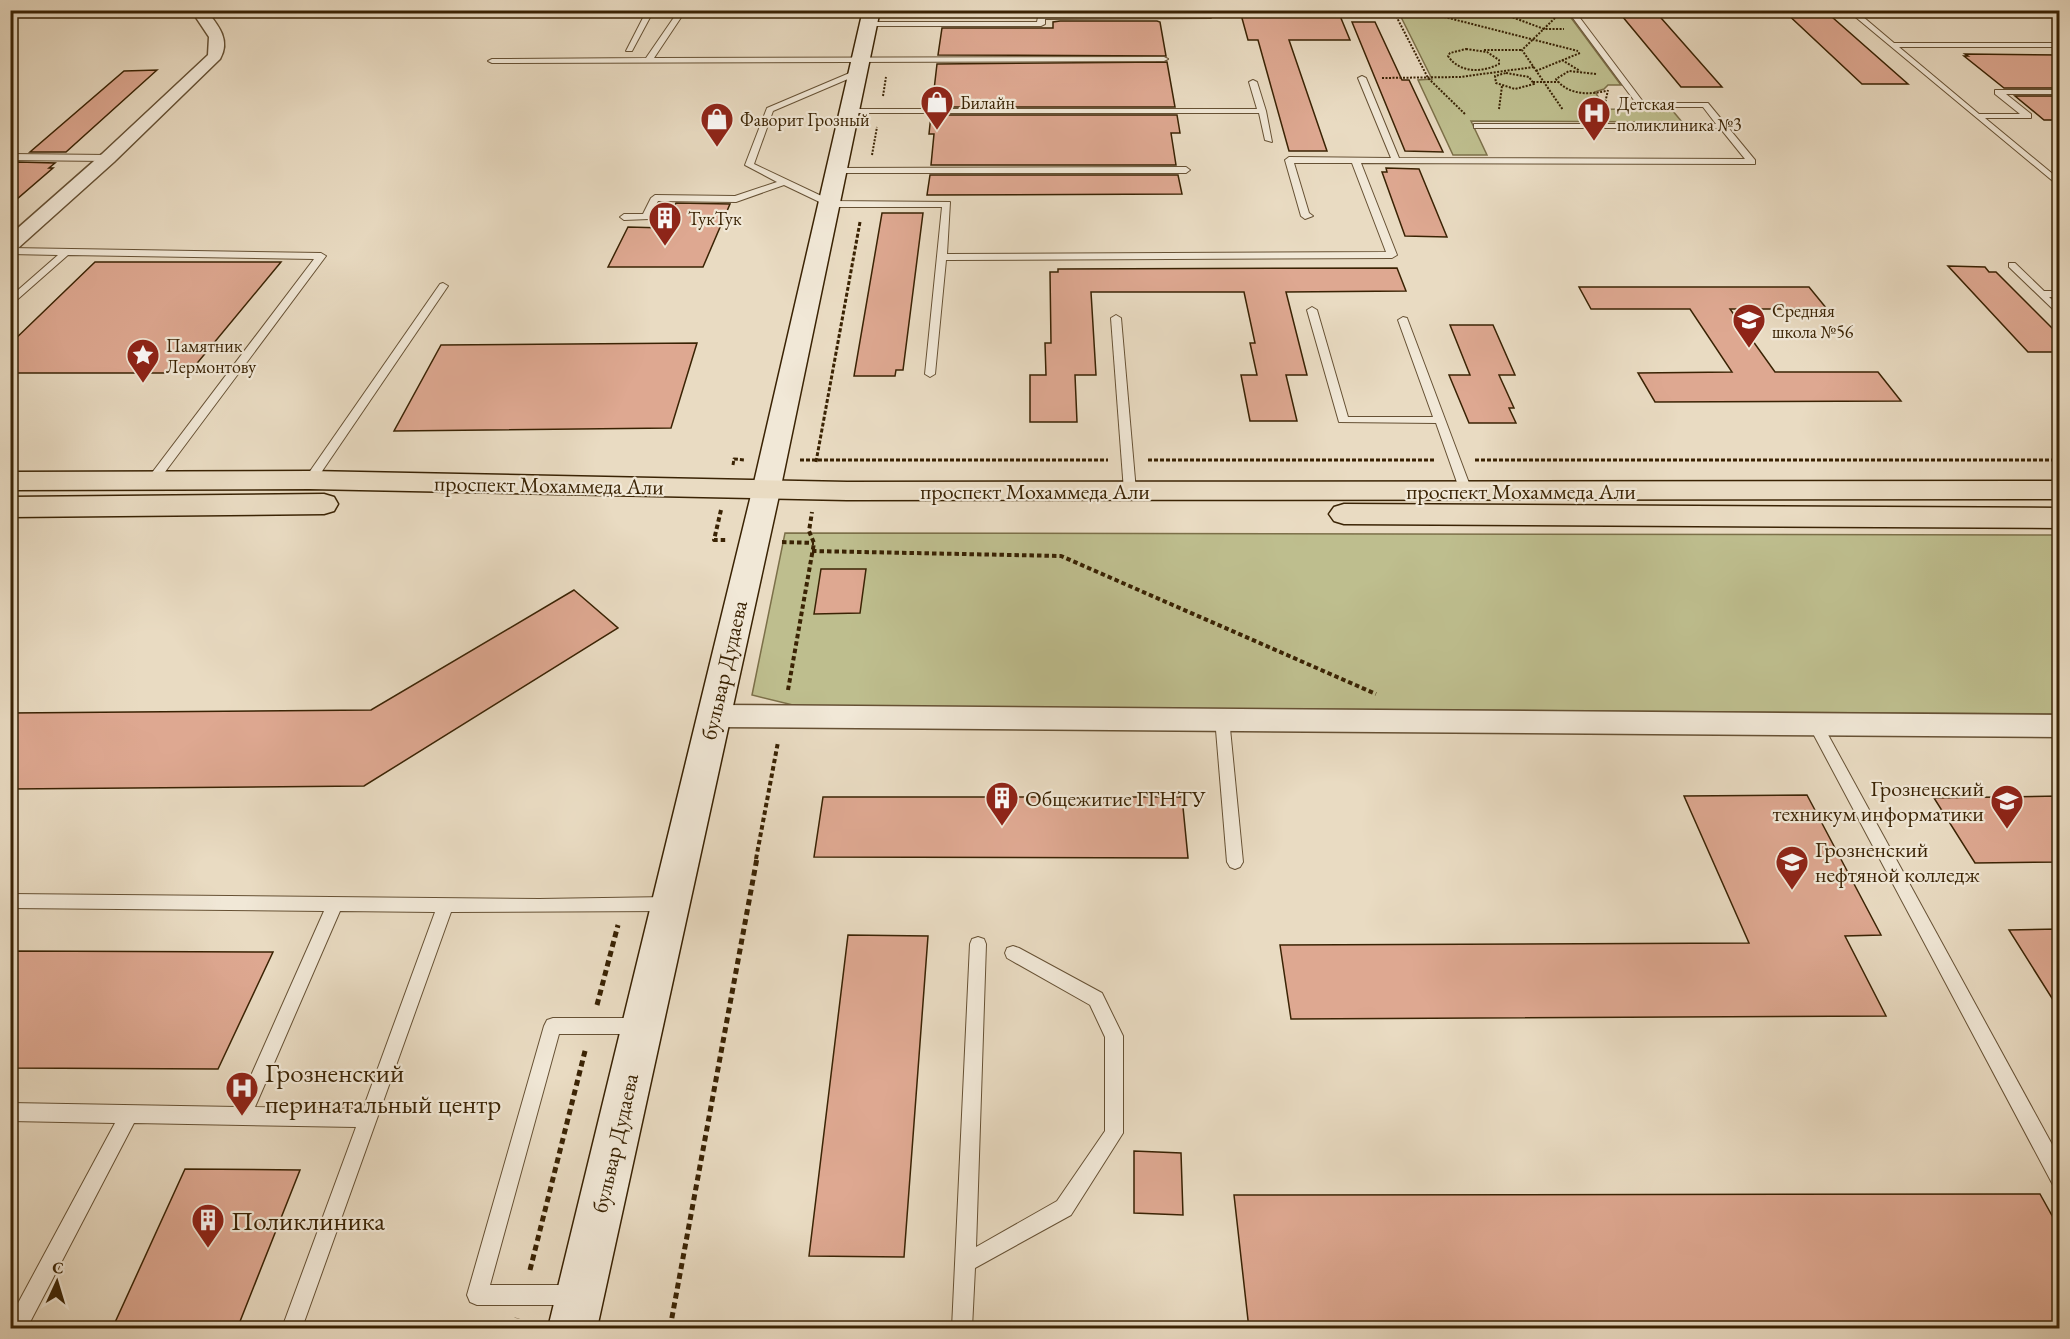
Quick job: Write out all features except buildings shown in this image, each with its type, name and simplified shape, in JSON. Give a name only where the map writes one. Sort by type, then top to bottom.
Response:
[{"type":"main road","name":"бульвар Дудаева","points":[[576,1312],[767,487],[871,17]]},
{"type":"main road","name":"проспект Мохаммеда Али","points":[[10,481],[310,480],[767,487],[814,501],[2060,518]]},
{"type":"main road","name":"проспект Мохаммеда Али","points":[[10,507],[302,503],[767,487]]},
{"type":"main road","name":"проспект Мохаммеда Али","points":[[814,501],[1130,491],[2060,490]]},
{"type":"street","points":[[10,245],[108,158],[215,56],[218,45],[217,34],[198,10]]},
{"type":"street","points":[[714,716],[2060,726]]},
{"type":"lane","points":[[629,49],[651,10]]},
{"type":"lane","points":[[648,60],[683,10]]},
{"type":"lane","points":[[871,17],[1041,24],[1041,17],[1149,14],[1209,17],[1208,10]]},
{"type":"lane","points":[[1309,216],[1305,216],[1289,160],[1752,162],[1705,105],[1642,105],[1570,10]]},
{"type":"lane","points":[[1850,10],[2060,185]]},
{"type":"lane","points":[[1891,45],[2060,45]]},
{"type":"lane","points":[[492,61],[648,60],[860,65],[890,59],[1164,59]]},
{"type":"lane","points":[[860,65],[770,110],[749,165],[830,204],[947,204],[930,374]]},
{"type":"lane","points":[[1362,78],[1396,160]]},
{"type":"lane","points":[[1253,82],[1269,140]]},
{"type":"lane","points":[[1977,116],[2028,116],[1998,92],[2060,92]]},
{"type":"lane","points":[[850,111],[1262,111]]},
{"type":"lane","points":[[1477,126],[1723,126]]},
{"type":"lane","points":[[10,157],[108,158]]},
{"type":"lane","points":[[941,256],[1392,255],[1356,160]]},
{"type":"lane","points":[[837,171],[1186,170]]},
{"type":"lane","points":[[624,217],[646,217],[656,198],[736,199],[784,182]]},
{"type":"lane","points":[[10,251],[321,256],[152,481]]},
{"type":"lane","points":[[10,303],[66,252]]},
{"type":"lane","points":[[2012,265],[2060,313]]},
{"type":"lane","points":[[310,480],[443,286]]},
{"type":"lane","points":[[2041,294],[2060,294]]},
{"type":"lane","points":[[1312,309],[1342,420],[1440,420]]},
{"type":"lane","points":[[1116,318],[1130,491]]},
{"type":"lane","points":[[1403,320],[1466,491]]},
{"type":"lane","points":[[1222,718],[1235,862]]},
{"type":"lane","points":[[1815,724],[2060,1178]]},
{"type":"lane","points":[[10,901],[446,905],[670,904]]},
{"type":"lane","points":[[242,1116],[335,904]]},
{"type":"lane","points":[[292,1329],[446,905]]},
{"type":"lane","points":[[962,1329],[978,944]]},
{"type":"lane","points":[[966,1263],[1064,1208],[1114,1133],[1114,1036],[1096,999],[1013,953]]},
{"type":"lane","points":[[576,1312],[523,1295],[477,1295],[553,1026],[642,1026]]},
{"type":"lane","points":[[10,1112],[368,1118]]},
{"type":"lane","points":[[16,1329],[129,1114]]},
{"type":"path","points":[[1393,10],[1428,78],[1477,126]]},
{"type":"path","points":[[1417,10],[1583,52],[1536,71]]},
{"type":"path","points":[[1493,10],[1544,29],[1583,29]]},
{"type":"path","points":[[1557,17],[1522,50],[1457,50],[1448,56],[1455,65],[1464,68],[1522,74],[1533,82],[1558,82],[1565,88],[1587,93],[1598,93],[1611,87]]},
{"type":"path","points":[[1477,50],[1495,56],[1499,60],[1499,64],[1490,69]]},
{"type":"path","points":[[1522,50],[1573,126]]},
{"type":"path","points":[[869,171],[890,59]]},
{"type":"path","points":[[1562,60],[1580,72]]},
{"type":"path","points":[[1362,78],[1428,78],[1498,73],[1534,67]]},
{"type":"path","points":[[1558,82],[1558,75],[1580,72],[1596,75]]},
{"type":"path","points":[[1498,73],[1494,79],[1502,86],[1526,88],[1533,82]]},
{"type":"path","points":[[1497,126],[1502,86]]},
{"type":"path","points":[[670,1329],[814,543],[809,531],[821,472],[816,460],[863,204]]},
{"type":"path","points":[[734,459],[767,487],[816,460],[2060,460]]},
{"type":"path","points":[[812,552],[1061,556],[1378,696]]},
{"type":"path","points":[[514,1329],[623,904]]},
{"type":"green space","points":[[1398,11],[1566,11],[1621,85],[1608,85],[1595,92],[1606,109],[1672,110],[1682,122],[1471,121],[1487,155],[1453,155],[1418,80],[1432,79]]},
{"type":"green space","points":[[785,533],[2059,535],[2059,714],[797,706],[752,695]]},
{"type":"place","name":"Билайн","points":[[937,131]]},
{"type":"place","name":"Детская поликлиника №3","points":[[1594,142]]},
{"type":"place","name":"Фаворит Грозный","points":[[717,148]]},
{"type":"place","name":"ТукТук","points":[[665,247]]},
{"type":"place","name":"Средняя школа №56","points":[[1749,349]]},
{"type":"place","name":"Памятник Лермонтову","points":[[143,384]]},
{"type":"place","name":"Общежитие ГГНТУ","points":[[1002,827]]},
{"type":"place","name":"Грозненский техникум информатики","points":[[2007,830]]},
{"type":"place","name":"Грозненский нефтяной колледж","points":[[1792,891]]},
{"type":"place","name":"Грозненский перинатальный центр","points":[[242,1117]]},
{"type":"place","name":"Поликлиника","points":[[208,1249]]}]
